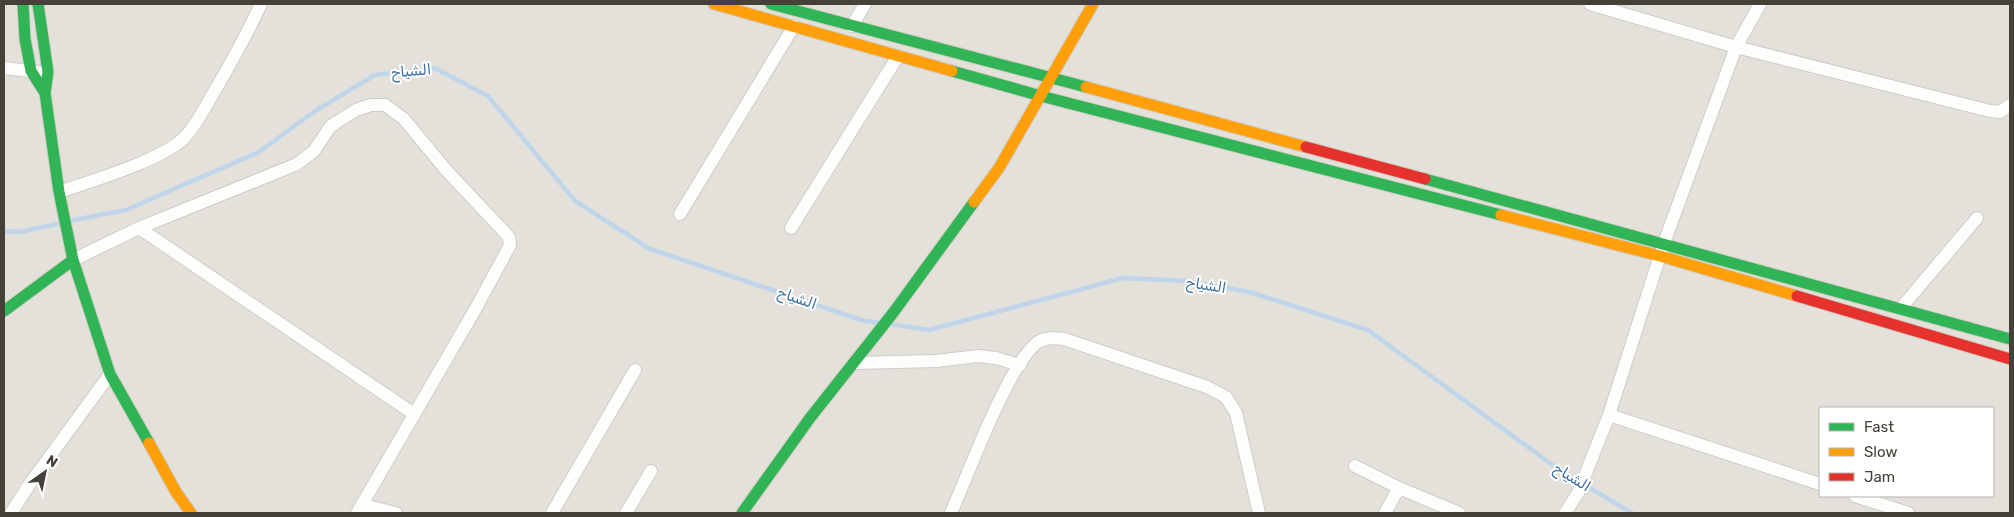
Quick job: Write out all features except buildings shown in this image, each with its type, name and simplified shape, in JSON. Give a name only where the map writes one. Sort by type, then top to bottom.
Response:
[{"type":"main road","points":[[23,4],[25,39],[30,72],[45,93]]},
{"type":"main road","points":[[38,4],[48,72],[45,93],[60,196],[73,260],[110,374],[176,492],[191,513]]},
{"type":"main road","points":[[714,4],[1041,96],[1660,256],[2010,359]]},
{"type":"main road","points":[[771,4],[1051,77],[2010,339]]},
{"type":"main road","points":[[742,513],[810,418],[855,363],[999,168],[1093,4]]},
{"type":"main road","points":[[4,311],[73,260]]},
{"type":"street","points":[[60,196],[168,150],[184,138],[198,120],[246,36],[261,4]]},
{"type":"street","points":[[852,26],[865,4]]},
{"type":"street","points":[[1590,4],[1736,47],[1990,111],[2000,112],[2010,105]]},
{"type":"street","points":[[1565,513],[1578,493],[1609,415],[1664,244],[1736,47],[1760,4]]},
{"type":"street","points":[[680,214],[794,26]]},
{"type":"street","points":[[791,228],[898,56]]},
{"type":"street","points":[[4,68],[30,72],[48,72]]},
{"type":"street","points":[[73,260],[139,228],[297,164],[314,151],[330,127],[356,110],[371,105],[385,105],[393,110],[404,119],[446,170],[509,237],[510,245],[476,308],[360,509],[396,513]]},
{"type":"street","points":[[1901,308],[1977,218]]},
{"type":"street","points":[[139,228],[414,414]]},
{"type":"street","points":[[952,513],[993,416],[1010,382],[1029,352],[1039,342],[1050,337],[1064,339],[1207,387],[1226,398],[1236,413],[1260,513]]},
{"type":"street","points":[[855,363],[936,361],[978,356],[996,358],[1020,365]]},
{"type":"street","points":[[552,513],[635,370]]},
{"type":"street","points":[[11,513],[28,485],[110,374]]},
{"type":"street","points":[[1609,415],[1819,484]]},
{"type":"street","points":[[1355,466],[1399,488],[1459,513]]},
{"type":"street","points":[[626,513],[651,471]]},
{"type":"street","points":[[1385,513],[1399,488]]},
{"type":"street","points":[[1858,497],[1908,513]]},
{"type":"shaded area","points":[[4,4],[2010,4],[2010,513],[4,513]]},
{"type":"waterway","name":"الشياح","points":[[69,221],[126,210],[259,152],[315,111],[375,75],[435,68],[488,96],[575,201],[650,249],[861,320],[880,323]]},
{"type":"waterway","name":"الشياح","points":[[4,231],[19,232],[62,223]]},
{"type":"waterway","name":"الشياح","points":[[890,324],[929,330],[1123,278],[1187,281],[1249,292],[1368,330],[1558,469],[1632,513]]},
{"type":"traffic: fast","points":[[23,4],[25,39],[31,71],[45,93]]},
{"type":"traffic: fast","points":[[38,4],[48,72],[45,93],[59,192],[73,260],[110,374],[149,443]]},
{"type":"traffic: fast","points":[[771,4],[1086,87]]},
{"type":"traffic: fast","points":[[952,71],[1041,96],[1501,215]]},
{"type":"traffic: fast","points":[[1425,179],[2010,339]]},
{"type":"traffic: fast","points":[[742,513],[810,418],[893,313],[974,202]]},
{"type":"traffic: fast","points":[[4,311],[73,260]]},
{"type":"traffic: slow","points":[[714,4],[952,71]]},
{"type":"traffic: slow","points":[[974,202],[999,168],[1093,4]]},
{"type":"traffic: slow","points":[[1086,87],[1306,147]]},
{"type":"traffic: slow","points":[[1501,215],[1660,256],[1797,296]]},
{"type":"traffic: slow","points":[[149,443],[176,492],[191,513]]},
{"type":"traffic: jam","points":[[1306,147],[1425,179]]},
{"type":"traffic: jam","points":[[1797,296],[2010,359]]}]
